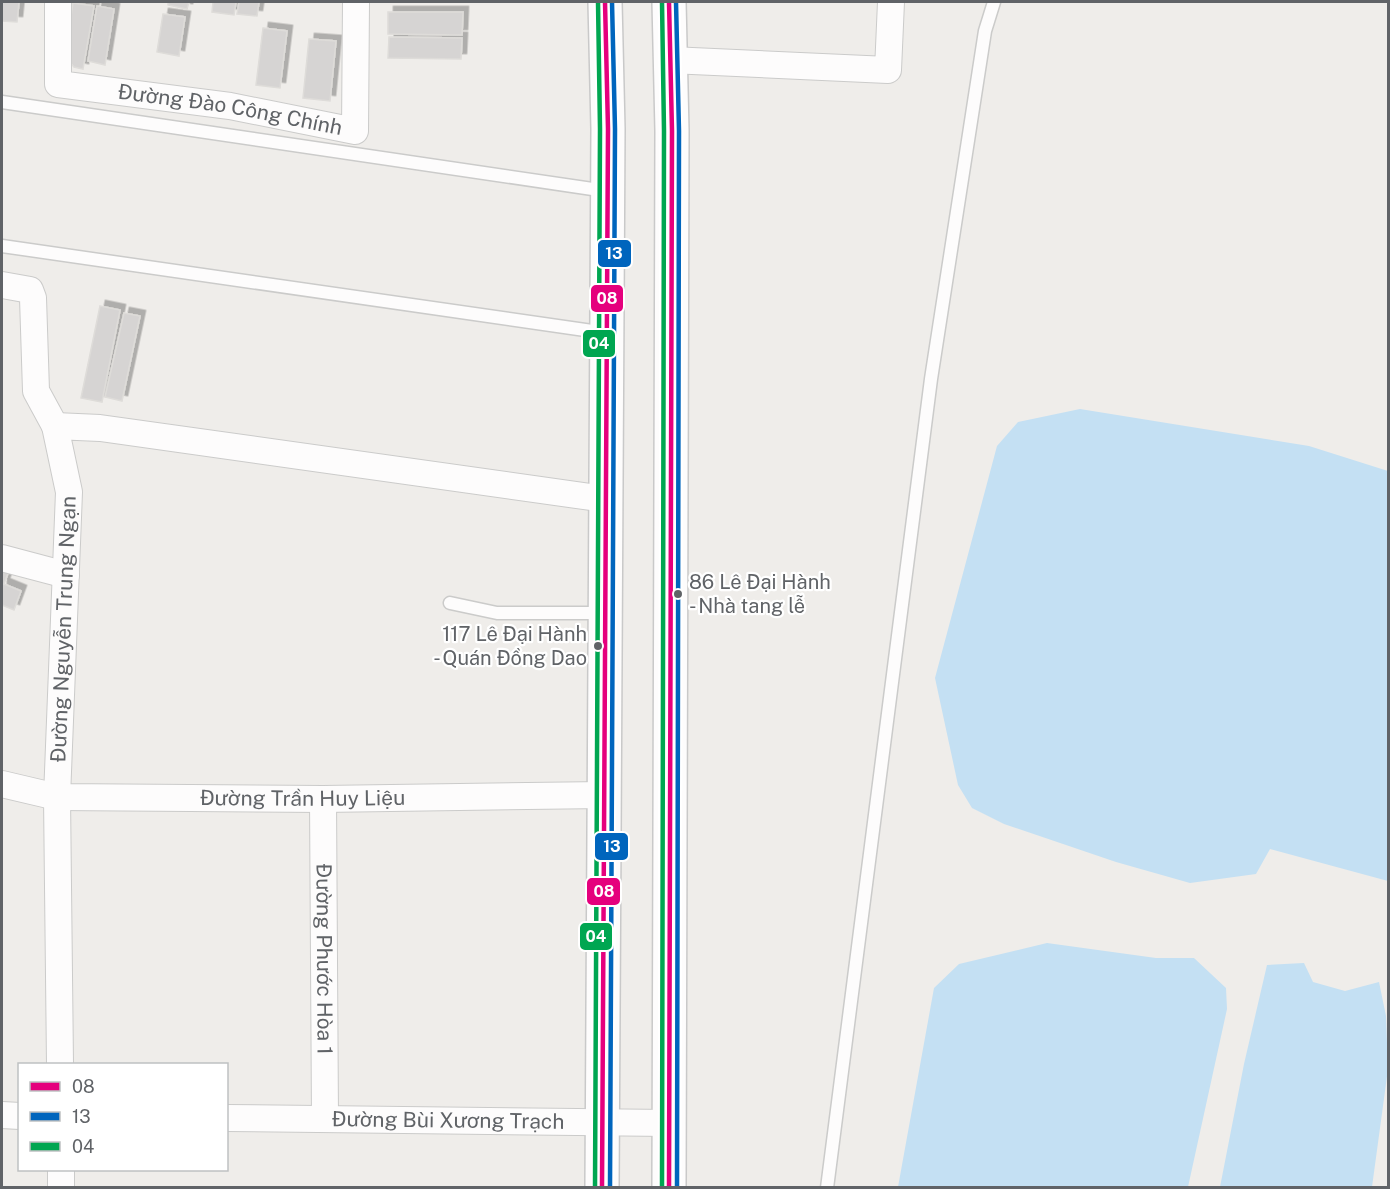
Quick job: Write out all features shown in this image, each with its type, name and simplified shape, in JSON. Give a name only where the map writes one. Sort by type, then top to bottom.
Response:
[{"type":"main road","points":[[602,1188],[607,191],[605,2]]},
{"type":"main road","points":[[669,2],[672,155],[669,1188]]},
{"type":"street","name":"Đường Đào Công Chính","points":[[58,2],[58,84],[230,106],[356,131],[356,2]]},
{"type":"street","points":[[670,60],[888,70],[891,2]]},
{"type":"street","name":"Đường Nguyễn Trung Ngạn","points":[[2,285],[30,290],[33,298],[36,391],[55,426],[69,492],[57,797],[60,1063]]},
{"type":"street","points":[[55,426],[100,428],[605,499]]},
{"type":"street","points":[[2,558],[66,575]]},
{"type":"street","name":"Đường Trần Huy Liệu","points":[[2,784],[57,797],[323,799],[604,795]]},
{"type":"street","name":"Đường Phước Hòa 1","points":[[323,799],[325,1119]]},
{"type":"street","points":[[2,1115],[18,1116]]},
{"type":"street","name":"Đường Bùi Xương Trạch","points":[[228,1118],[669,1123]]},
{"type":"street","points":[[61,1171],[61,1188]]},
{"type":"lane","points":[[827,1188],[931,379],[984,31],[994,2]]},
{"type":"lane","points":[[2,102],[607,191]]},
{"type":"lane","points":[[2,246],[606,333]]},
{"type":"lane","points":[[450,603],[497,613],[604,613]]},
{"type":"water","points":[[1080,409],[1309,446],[1388,471],[1388,881],[1270,849],[1256,874],[1190,883],[1116,862],[1004,824],[972,808],[958,785],[935,678],[997,446],[1018,422]]},
{"type":"water","points":[[1047,943],[1156,958],[1194,958],[1226,988],[1227,1009],[1188,1187],[898,1187],[934,988],[959,964]]},
{"type":"water","points":[[1304,963],[1313,982],[1345,991],[1379,982],[1386,1016],[1388,1069],[1372,1187],[1220,1187],[1244,1064],[1267,965]]},
{"type":"building","points":[[2,2],[19,2],[17,22],[2,21]]},
{"type":"building","points":[[168,2],[189,2],[187,9],[168,5]]},
{"type":"building","points":[[213,2],[236,2],[234,15],[212,12]]},
{"type":"building","points":[[239,2],[259,2],[257,16],[237,14]]},
{"type":"building","points":[[73,3],[94,6],[83,69],[74,67],[69,61],[66,50]]},
{"type":"building","points":[[97,6],[114,9],[105,65],[88,61]]},
{"type":"building","points":[[388,12],[463,12],[462,35],[388,34]]},
{"type":"building","points":[[163,14],[185,17],[179,56],[157,52]]},
{"type":"building","points":[[263,28],[287,31],[280,88],[256,85]]},
{"type":"building","points":[[389,37],[462,38],[461,59],[388,58]]},
{"type":"building","points":[[309,39],[336,41],[330,101],[303,98]]},
{"type":"building","points":[[100,306],[120,310],[102,402],[81,398]]},
{"type":"building","points":[[124,313],[140,316],[122,401],[105,397]]},
{"type":"building","points":[[2,565],[10,568],[4,584],[21,591],[14,610],[2,605]]},
{"type":"transit line","name":"04","points":[[595,1188],[600,129],[598,2]]},
{"type":"transit line","name":"08","points":[[602,1188],[608,129],[605,2]]},
{"type":"transit line","name":"13","points":[[610,1188],[615,129],[612,2]]},
{"type":"transit line","name":"04","points":[[662,2],[664,131],[662,1188]]},
{"type":"transit line","name":"08","points":[[669,2],[672,131],[669,1188]]},
{"type":"transit line","name":"13","points":[[676,2],[679,131],[677,1188]]},
{"type":"place","name":"86 Lê Đại Hành - Nhà tang lễ","points":[[678,594]]},
{"type":"place","name":"117 Lê Đại Hành - Quán Đồng Dao","points":[[598,646]]}]
